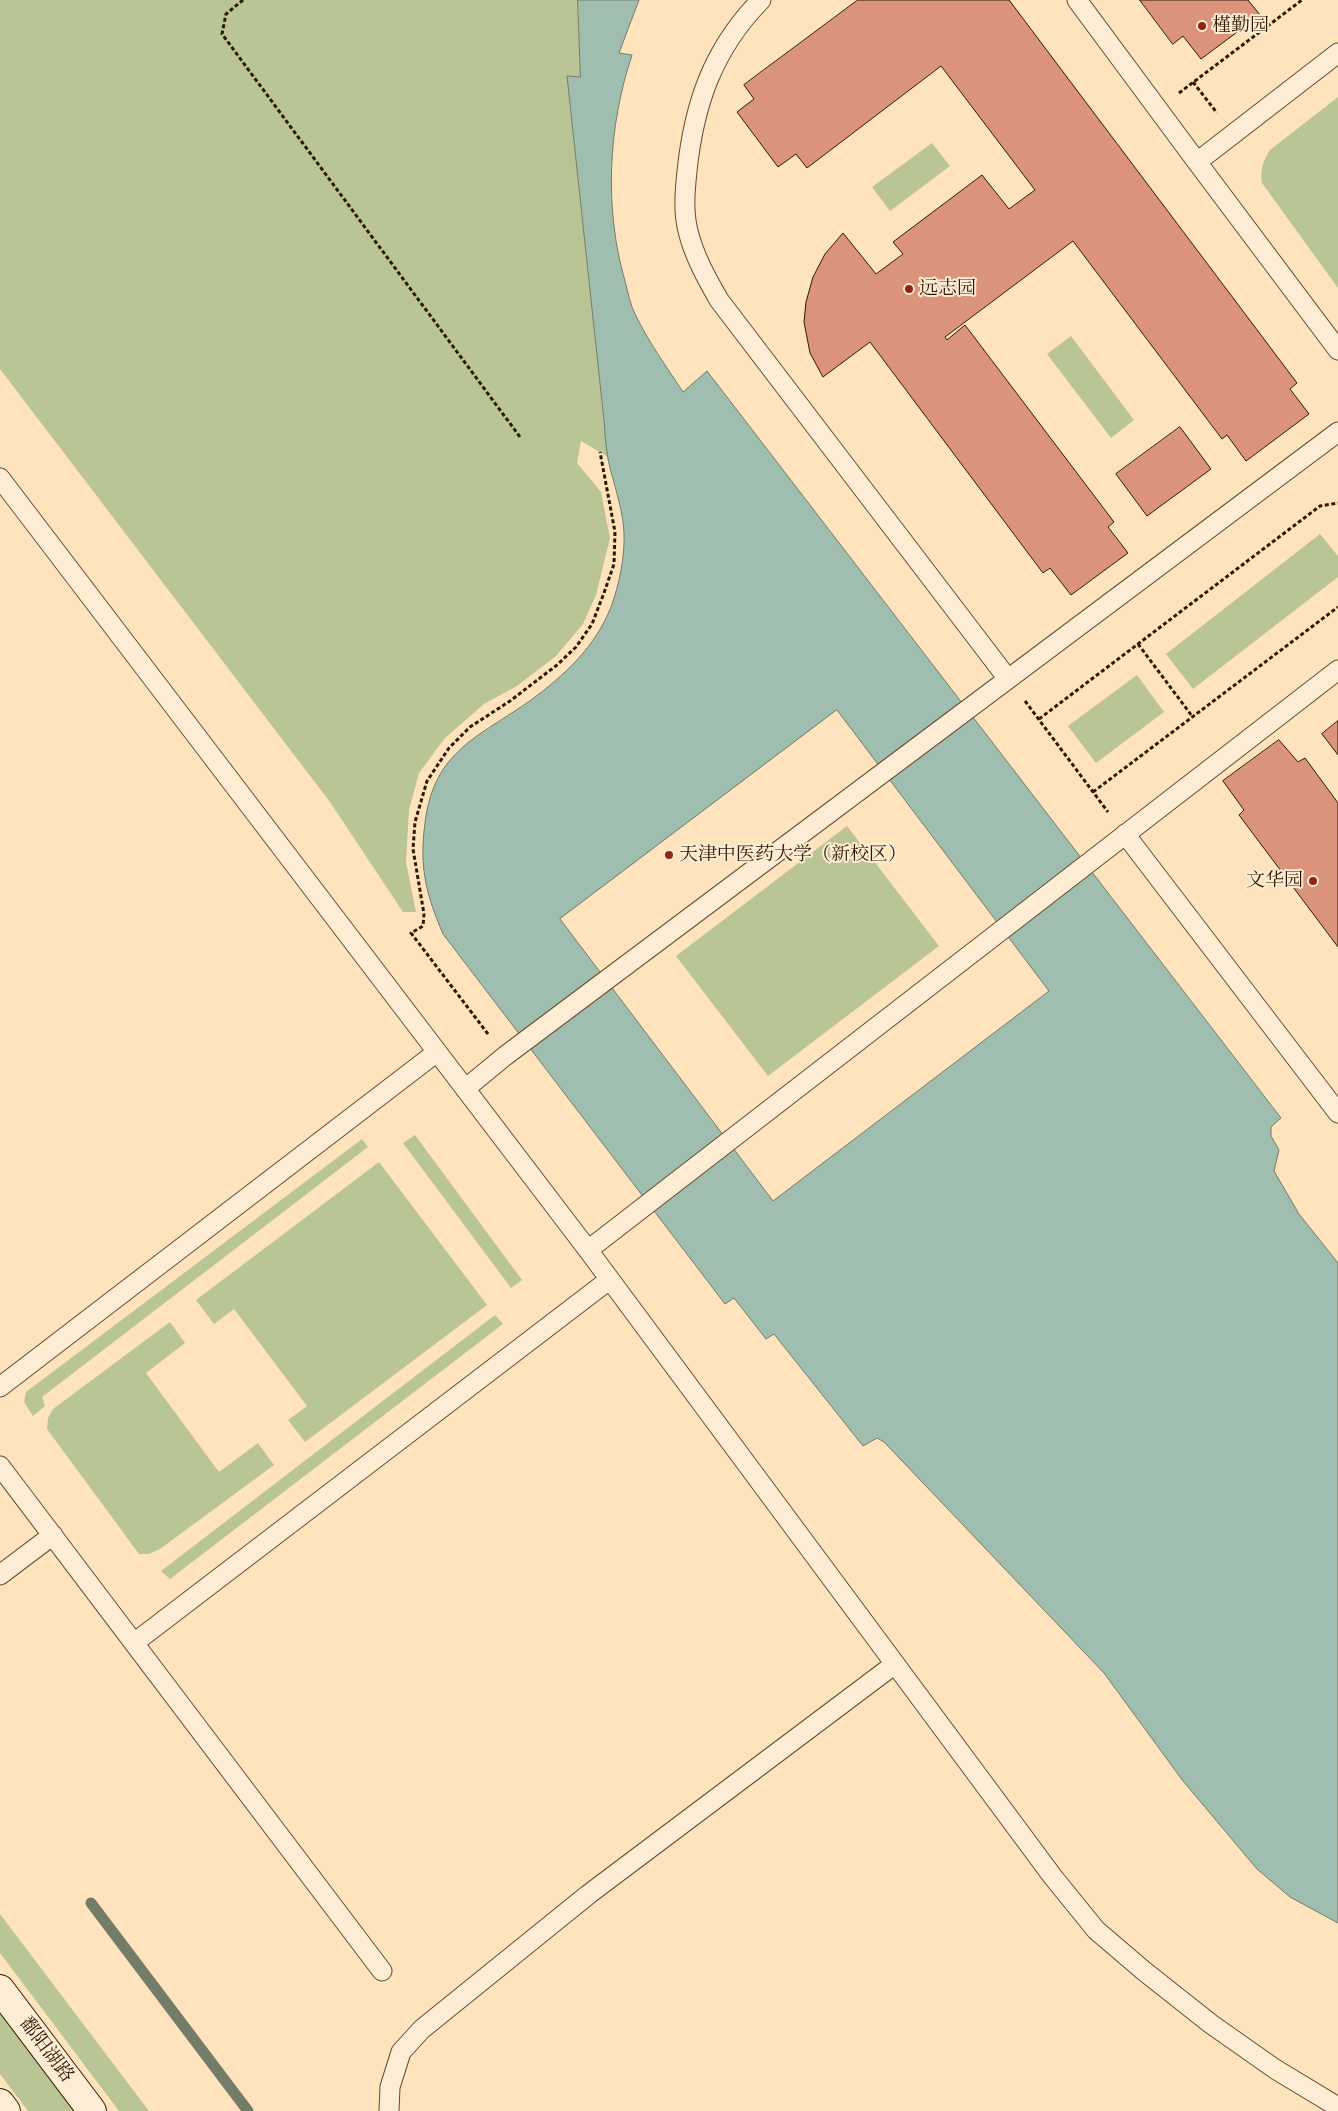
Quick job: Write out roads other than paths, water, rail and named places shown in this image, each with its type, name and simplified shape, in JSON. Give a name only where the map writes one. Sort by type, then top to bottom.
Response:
[{"type":"main road","name":"鄱阳湖路","points":[[0,1989],[92,2111]]},
{"type":"main road","points":[[0,2103],[6,2111]]},
{"type":"lane","points":[[761,0],[746,16],[726,45],[711,73],[698,106],[691,134],[684,202],[688,232],[701,268],[719,300],[1008,679]]},
{"type":"lane","points":[[1077,0],[1338,350]]},
{"type":"lane","points":[[1198,162],[1338,54]]},
{"type":"lane","points":[[465,1089],[613,975],[1338,432]]},
{"type":"lane","points":[[0,478],[588,1250],[1053,1878],[1096,1930],[1144,1972],[1211,2024],[1275,2069],[1338,2107]]},
{"type":"lane","points":[[588,1250],[997,934],[1087,862],[1338,670]]},
{"type":"lane","points":[[1125,834],[1338,1113]]},
{"type":"lane","points":[[0,1387],[437,1052]]},
{"type":"lane","points":[[134,1643],[609,1280]]},
{"type":"lane","points":[[0,1466],[382,1972]]},
{"type":"lane","points":[[0,1575],[53,1535]]},
{"type":"lane","points":[[389,2111],[390,2087],[401,2052],[422,2028],[589,1894],[895,1664]]},
{"type":"waterway","points":[[91,1903],[248,2111]]},
{"type":"place","name":"槿勤园","points":[[1202,26]]},
{"type":"place","name":"远志园","points":[[909,289]]},
{"type":"place","name":"天津中医药大学（新校区）","points":[[669,855]]},
{"type":"place","name":"文华园","points":[[1313,881]]}]
